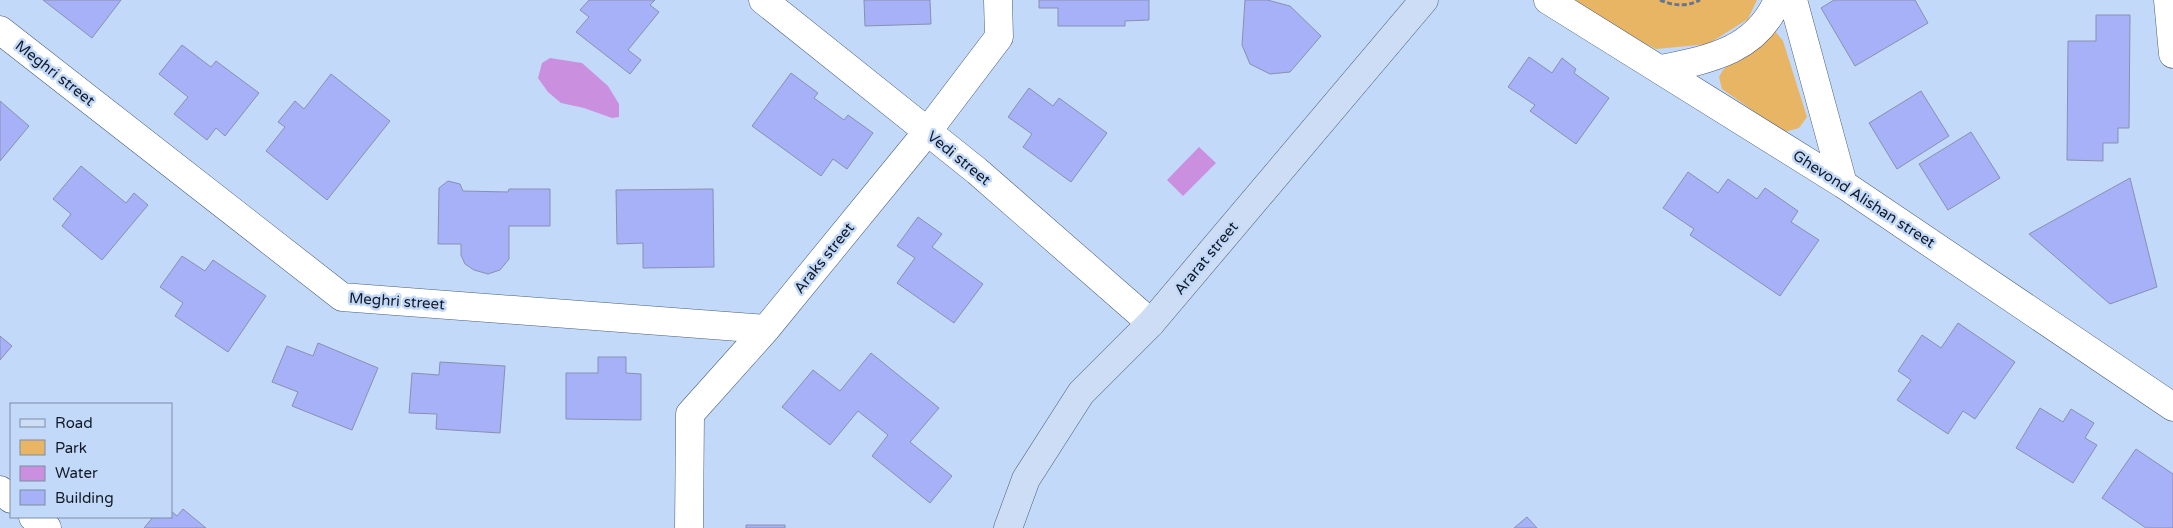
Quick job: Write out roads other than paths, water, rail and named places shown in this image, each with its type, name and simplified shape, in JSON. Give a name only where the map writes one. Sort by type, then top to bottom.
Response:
[{"type":"street","name":"Vedi street","points":[[763,0],[977,171],[1151,323]]},
{"type":"street","name":"Araks street","points":[[690,528],[690,414],[766,329],[927,132],[999,37],[998,0]]},
{"type":"street","name":"Ararat street","points":[[1008,528],[1026,479],[1081,393],[1151,323],[1424,0]]},
{"type":"street","name":"Ghevond Alishan street","points":[[1548,0],[1843,184],[2173,407]]},
{"type":"street","points":[[1661,69],[1708,60],[1749,40],[1772,14],[1778,0]]},
{"type":"street","points":[[1793,0],[1843,184]]},
{"type":"street","points":[[2168,0],[2173,54]]},
{"type":"street","name":"Meghri street","points":[[0,30],[342,297],[766,329]]},
{"type":"street","points":[[0,490],[10,498]]},
{"type":"street","points":[[34,518],[47,528]]},
{"type":"water","points":[[550,58],[582,63],[608,86],[619,104],[619,117],[612,118],[584,108],[561,103],[548,92],[538,78],[542,63]]},
{"type":"water","points":[[1199,147],[1216,163],[1183,196],[1167,180]]}]
